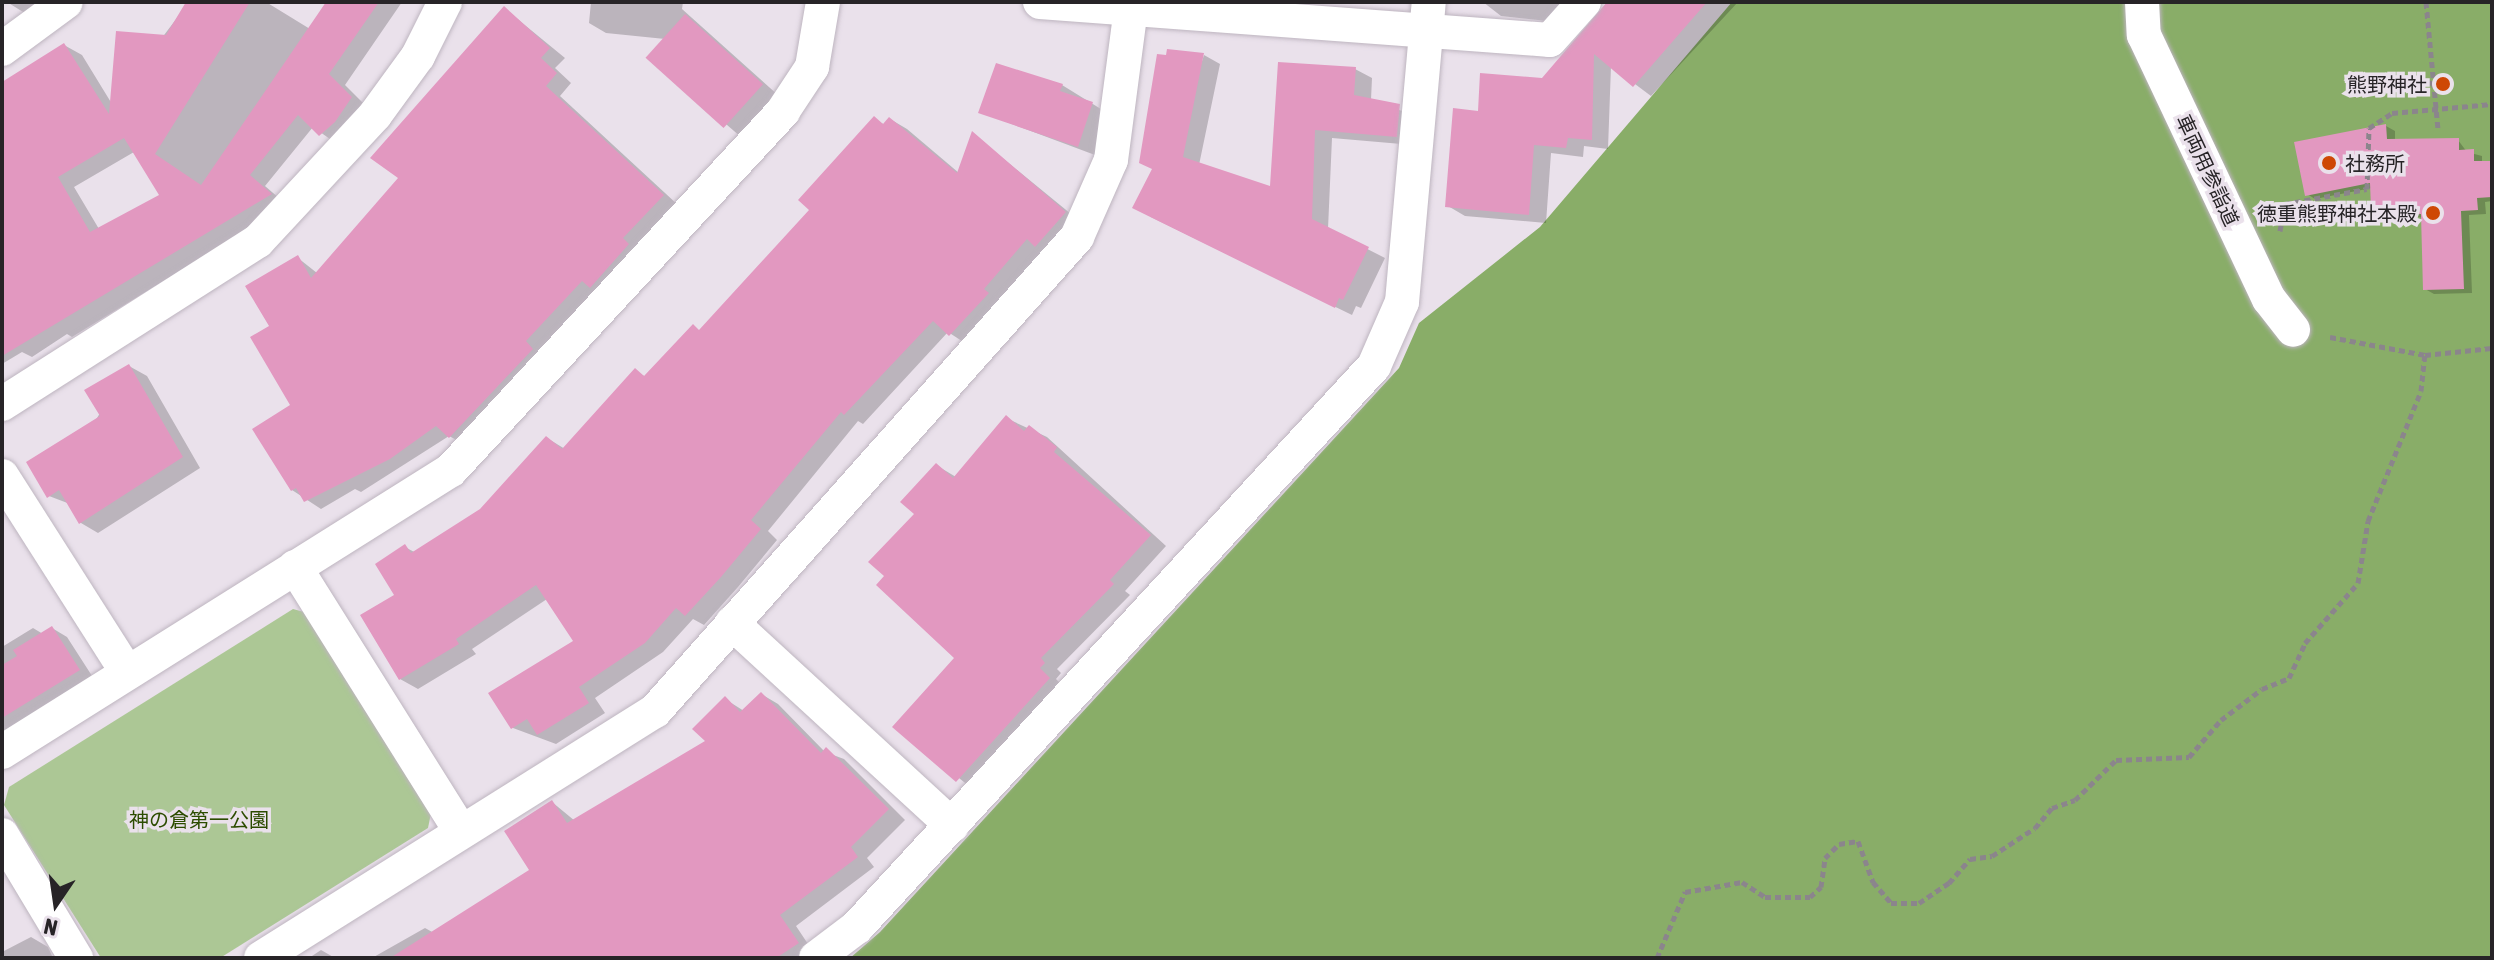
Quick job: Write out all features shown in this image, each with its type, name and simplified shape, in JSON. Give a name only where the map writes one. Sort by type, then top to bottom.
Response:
[{"type":"street","points":[[2,49],[66,2]]},
{"type":"street","points":[[2,404],[258,241],[375,115],[418,56],[445,2]]},
{"type":"street","points":[[2,752],[126,671],[451,470],[783,111],[812,67],[823,2]]},
{"type":"street","points":[[1040,2],[1131,9],[1428,16],[1550,40],[1584,2]]},
{"type":"street","name":"車両用参詣道","points":[[2142,2],[2144,35],[2269,299],[2293,330]]},
{"type":"street","points":[[261,958],[460,830],[655,711],[1077,237],[1111,160],[1131,9]]},
{"type":"street","points":[[816,958],[857,927],[1374,366],[1402,302],[1428,16]]},
{"type":"street","points":[[2,476],[126,671]]},
{"type":"street","points":[[295,567],[460,830]]},
{"type":"street","points":[[732,623],[952,825]]},
{"type":"street","points":[[2,835],[76,958]]},
{"type":"path","points":[[2426,2],[2438,128]]},
{"type":"path","points":[[2386,78],[2433,83]]},
{"type":"path","points":[[2282,244],[2285,204],[2367,189],[2369,128],[2392,113],[2435,105],[2492,104]]},
{"type":"path","points":[[2293,330],[2425,355],[2492,348]]},
{"type":"path","points":[[1657,958],[1685,892],[1742,882],[1765,897],[1810,897],[1821,887],[1825,858],[1839,844],[1858,841],[1873,882],[1891,903],[1919,903],[1949,883],[1970,859],[1992,856],[2035,828],[2052,808],[2075,800],[2116,760],[2189,757],[2221,720],[2262,689],[2289,678],[2305,643],[2358,583],[2368,521],[2421,391],[2425,355]]},
{"type":"green space","points":[[1732,2],[2492,2],[2492,958],[850,958],[880,932],[1399,368],[1419,323],[1540,227]]},
{"type":"green space","name":"神の倉第一公園","points":[[293,609],[311,614],[432,808],[428,828],[220,958],[101,958],[4,805],[9,787]]},
{"type":"building","points":[[186,2],[250,2],[155,154],[201,185],[326,2],[379,2],[329,74],[352,97],[335,122],[319,136],[298,115],[250,175],[272,194],[2,356],[2,82],[64,43],[109,114],[116,31],[166,35]],"holes":[[[124,138],[159,195],[90,232],[58,177]]]},
{"type":"building","points":[[1607,2],[1707,2],[1633,87],[1594,54],[1592,140],[1568,138],[1566,148],[1534,145],[1529,215],[1445,207],[1453,108],[1478,111],[1480,73],[1542,78]]},
{"type":"building","points":[[504,6],[550,48],[541,58],[557,73],[546,86],[664,195],[623,238],[629,244],[590,288],[582,281],[526,341],[533,349],[449,438],[436,426],[390,459],[304,502],[296,488],[291,491],[252,429],[290,405],[250,337],[269,326],[245,286],[298,255],[311,278],[398,178],[370,158]]},
{"type":"building","points":[[685,14],[763,84],[724,128],[646,58]]},
{"type":"building","points":[[1167,49],[1204,53],[1183,157],[1270,186],[1278,62],[1356,67],[1354,95],[1400,104],[1397,137],[1315,130],[1312,219],[1369,247],[1343,300],[1339,298],[1335,308],[1132,208],[1152,169],[1139,163],[1157,54],[1166,55]]},
{"type":"building","points":[[996,63],[1063,84],[1060,91],[1093,102],[1078,147],[978,113]]},
{"type":"building","points":[[874,116],[883,124],[889,117],[957,173],[972,131],[1066,212],[1035,247],[1027,239],[984,289],[989,293],[949,336],[933,321],[844,415],[841,412],[751,520],[761,529],[685,616],[676,608],[645,643],[579,687],[589,703],[537,735],[527,719],[511,729],[488,693],[573,641],[536,585],[456,639],[459,644],[399,680],[360,615],[394,595],[375,564],[405,544],[411,553],[480,509],[546,436],[562,449],[635,368],[644,376],[693,324],[699,330],[809,210],[798,200]]},
{"type":"building","name":"徳重熊野神社本殿","points":[[2386,124],[2387,139],[2459,138],[2459,150],[2474,149],[2474,161],[2492,161],[2492,197],[2477,198],[2478,210],[2461,211],[2464,289],[2423,290],[2421,214],[2405,215],[2405,207],[2371,208],[2370,183],[2305,196],[2294,142]]},
{"type":"building","points":[[129,364],[183,457],[79,524],[59,490],[47,498],[26,462],[100,416],[84,390]]},
{"type":"building","points":[[1006,415],[1024,431],[1029,425],[1057,447],[1054,452],[1151,535],[1110,580],[1114,584],[1041,658],[1045,663],[1040,668],[1050,678],[956,782],[892,727],[954,658],[876,585],[884,576],[868,562],[914,514],[900,502],[936,463],[953,478]]},
{"type":"building","points":[[52,626],[80,670],[2,718],[2,665],[17,656],[13,650]]},
{"type":"building","points":[[761,692],[821,753],[826,747],[889,809],[851,847],[858,857],[780,915],[799,943],[776,958],[390,958],[529,870],[504,831],[552,800],[567,823],[705,741],[692,729],[725,696],[740,712]]},
{"type":"place","name":"熊野神社","points":[[2443,84]]},
{"type":"place","name":"社務所","points":[[2329,163]]},
{"type":"place","name":"徳重熊野神社本殿","points":[[2433,213]]}]
